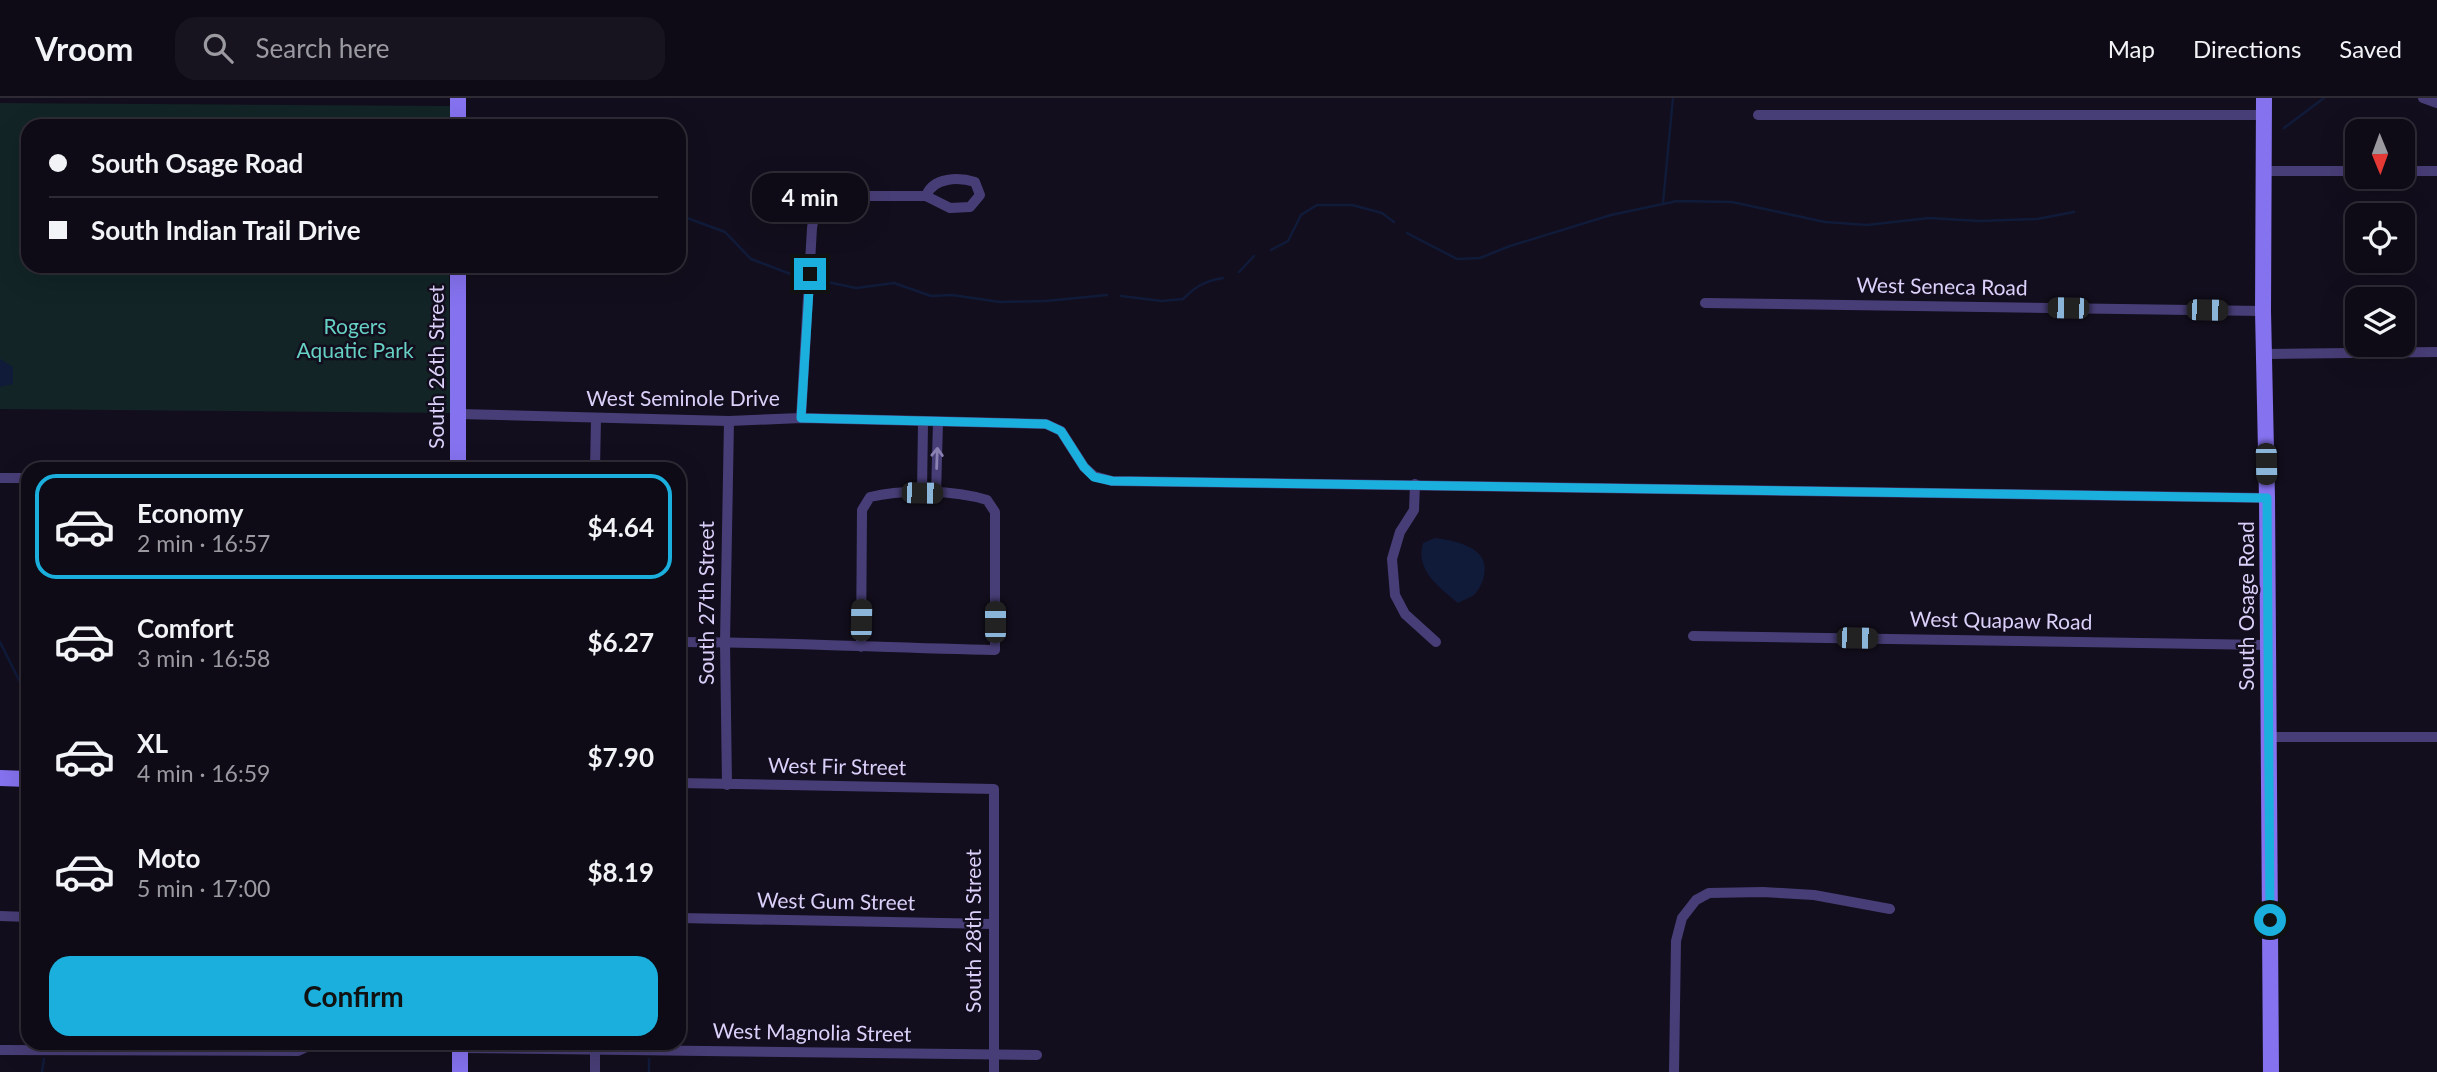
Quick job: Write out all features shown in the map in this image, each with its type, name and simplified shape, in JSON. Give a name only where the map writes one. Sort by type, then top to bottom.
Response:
[{"type":"street","points":[[458,98],[458,119]]},
{"type":"street","name":"South Osage Road","points":[[2264,98],[2263,311],[2271,1072]]},
{"type":"street","points":[[2423,99],[2437,103]]},
{"type":"street","points":[[1758,115],[2263,115]]},
{"type":"street","points":[[2265,171],[2345,171]]},
{"type":"street","points":[[2415,171],[2437,171]]},
{"type":"street","points":[[801,418],[812,228],[816,204],[832,196],[926,196],[956,209],[970,207],[980,195],[975,182],[957,179],[933,186],[926,196]]},
{"type":"street","name":"South 26th Street","points":[[458,273],[458,462]]},
{"type":"street","name":"West Seneca Road","points":[[1705,303],[2263,311]]},
{"type":"street","points":[[2264,354],[2437,352]]},
{"type":"street","name":"West Seminole Drive","points":[[459,414],[729,421],[801,418],[1046,424],[1061,431],[1084,467],[1094,477],[1112,481],[2267,498]]},
{"type":"street","points":[[595,462],[596,418]]},
{"type":"street","name":"South 27th Street","points":[[727,785],[725,642],[729,421]]},
{"type":"street","points":[[922,493],[923,422]]},
{"type":"street","points":[[936,494],[938,422]]},
{"type":"street","points":[[0,478],[21,478]]},
{"type":"street","points":[[1415,484],[1414,510],[1400,532],[1392,559],[1395,595],[1405,614],[1436,642]]},
{"type":"street","points":[[686,642],[725,642],[860,647],[995,650],[995,512],[987,500],[968,494],[887,493],[870,497],[862,510],[860,647]]},
{"type":"street","name":"West Quapaw Road","points":[[1693,636],[2267,645]]},
{"type":"street","points":[[2268,737],[2437,737]]},
{"type":"street","points":[[0,778],[21,779]]},
{"type":"street","name":"West Fir Street","points":[[686,783],[994,789]]},
{"type":"street","name":"South 28th Street","points":[[994,789],[994,1072]]},
{"type":"street","points":[[1674,1072],[1676,941],[1682,918],[1696,900],[1709,893],[1763,892],[1814,895],[1890,909]]},
{"type":"street","points":[[0,916],[21,916]]},
{"type":"street","name":"West Gum Street","points":[[686,918],[993,924]]},
{"type":"street","name":"West Magnolia Street","points":[[686,1048],[1037,1055]]},
{"type":"street","points":[[0,1050],[300,1050]]},
{"type":"street","points":[[460,1050],[460,1072]]},
{"type":"street","points":[[594,1072],[595,1050]]},
{"type":"green space","name":"Rogers Aquatic Park","points":[[0,103],[450,106],[450,119],[21,119],[21,273],[449,273],[450,413],[0,409]]},
{"type":"water","points":[[0,359],[13,367],[13,384],[0,387]]},
{"type":"water","points":[[1435,538],[1464,544],[1482,558],[1484,574],[1481,586],[1474,595],[1458,603],[1430,577],[1422,562],[1421,553],[1423,543]]},
{"type":"waterway","points":[[1663,203],[1673,98]]},
{"type":"waterway","points":[[2284,128],[2324,98]]},
{"type":"waterway","points":[[1407,233],[1457,259],[1480,258],[1611,215],[1677,201],[1732,202],[1825,222],[1867,225],[1929,218],[1980,221],[2037,219],[2074,212]]},
{"type":"waterway","points":[[1271,250],[1288,241],[1301,215],[1317,205],[1352,205],[1382,213],[1394,222]]},
{"type":"waterway","points":[[686,218],[725,232],[751,259],[801,278]]},
{"type":"waterway","points":[[1239,272],[1254,256]]},
{"type":"waterway","points":[[1121,296],[1162,301],[1183,299],[1201,285],[1223,278]]},
{"type":"waterway","points":[[818,280],[856,288],[894,283],[931,296],[952,295],[1000,302],[1107,295]]},
{"type":"waterway","points":[[0,642],[21,684]]},
{"type":"waterway","points":[[42,1072],[44,1059]]},
{"type":"waterway","points":[[649,1059],[649,1072]]},
{"type":"route","points":[[810,274],[801,418],[1046,424],[1061,431],[1084,467],[1094,477],[1112,481],[2267,498],[2270,920]]}]
